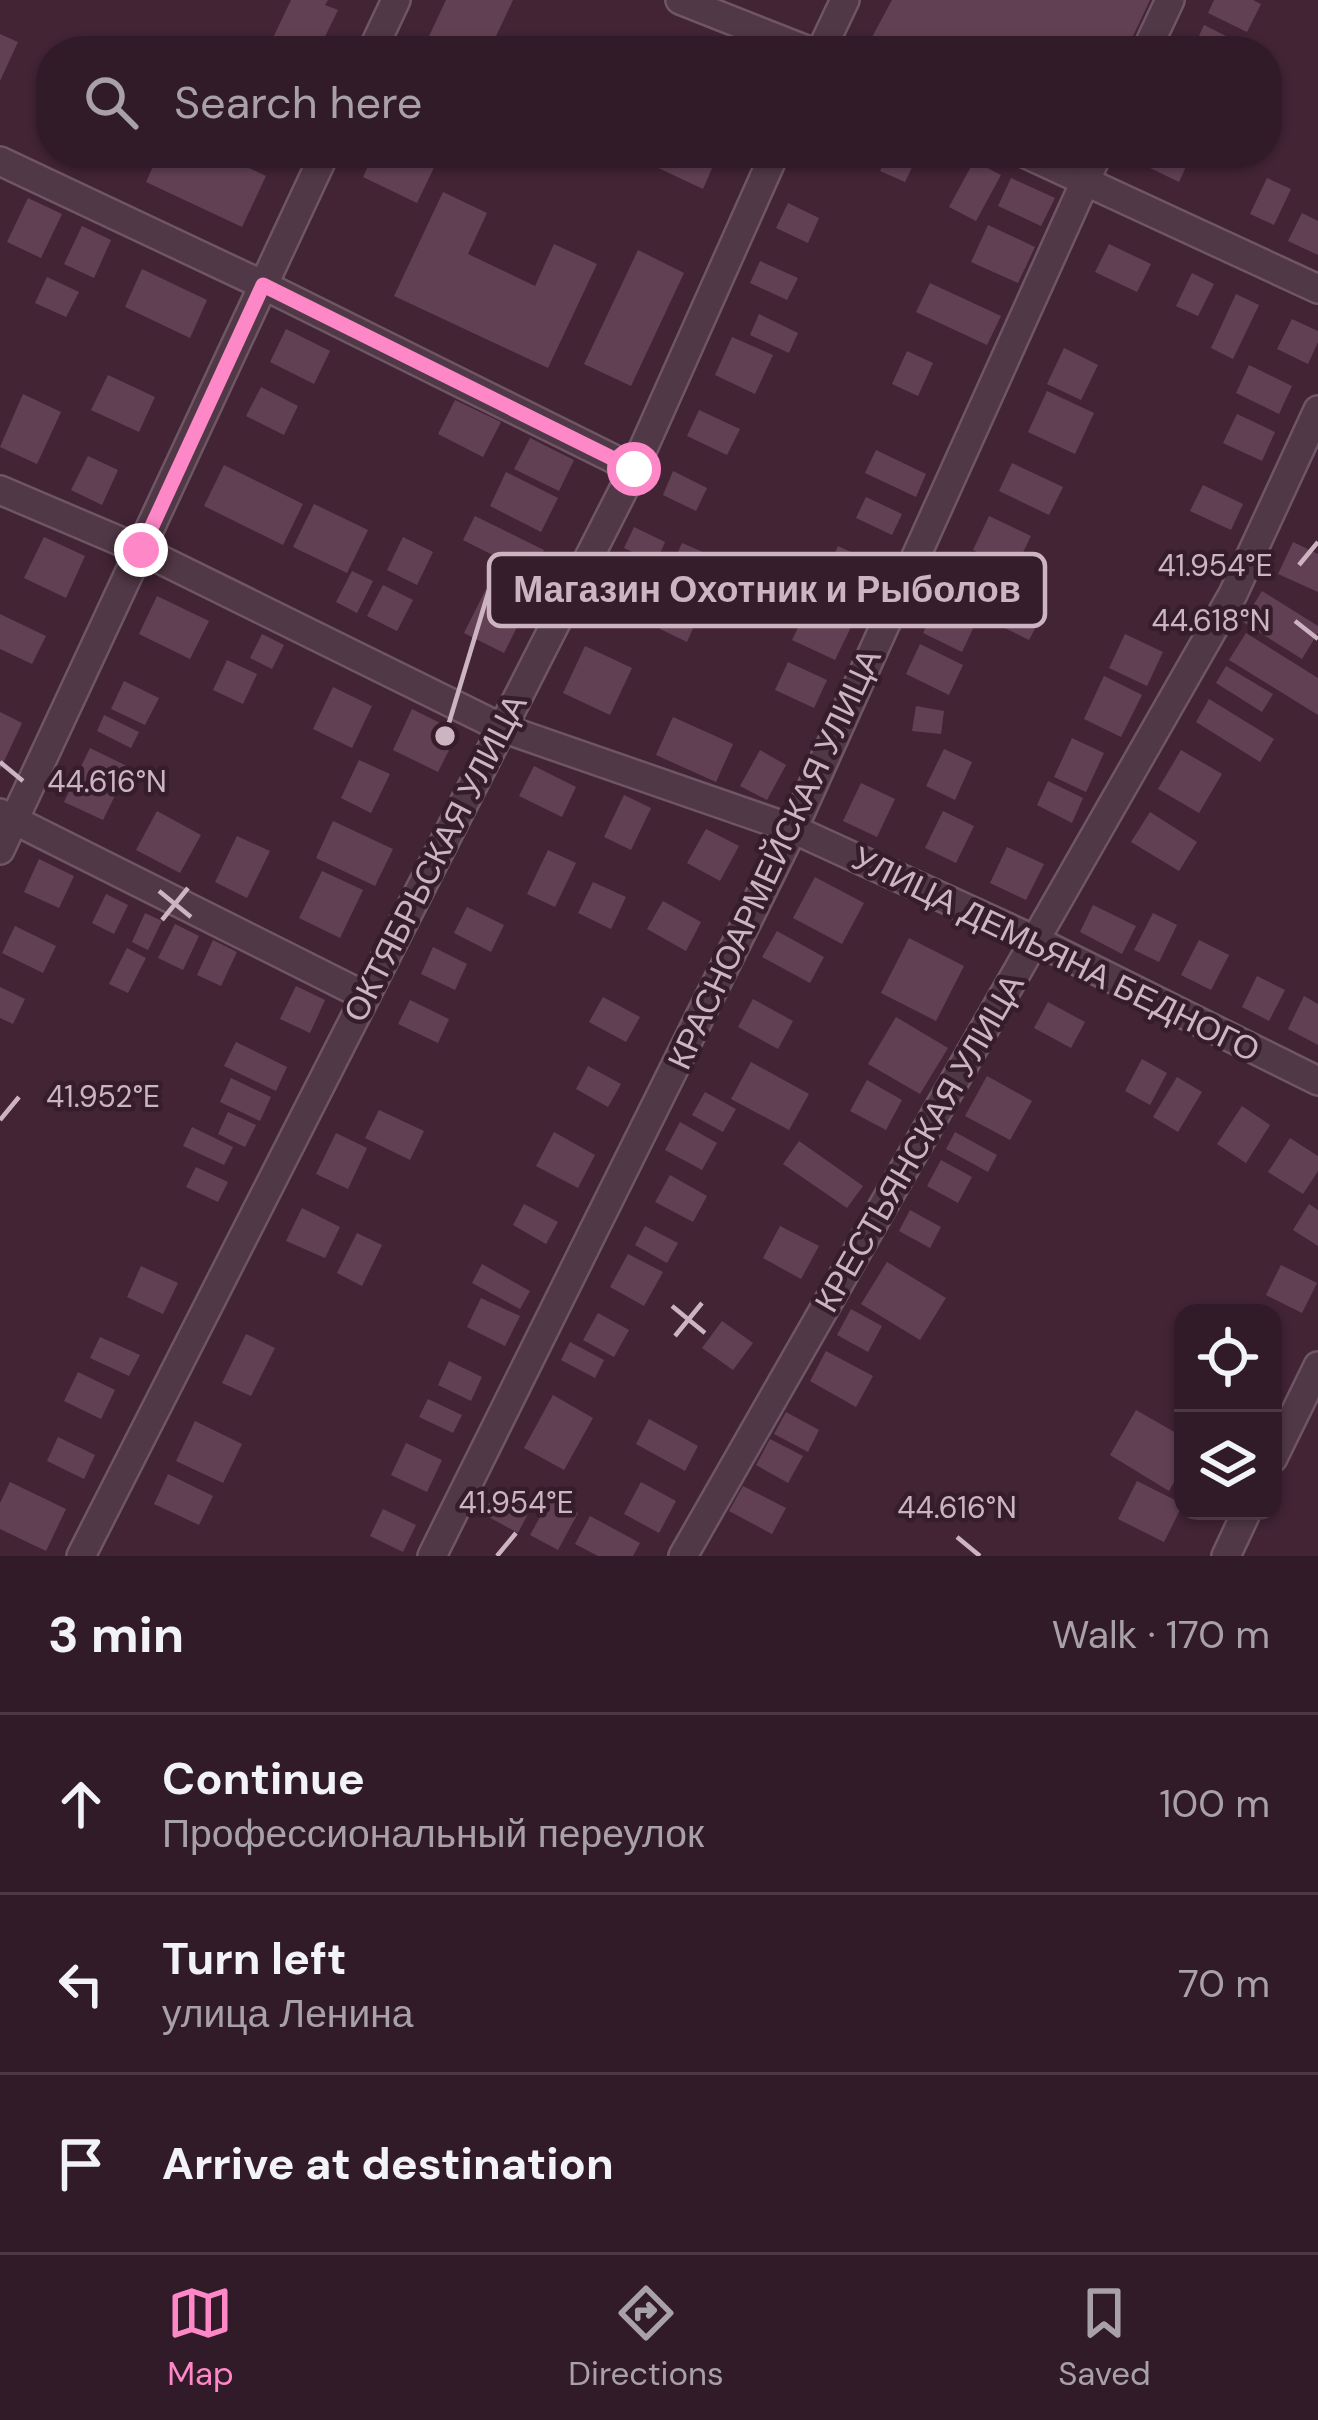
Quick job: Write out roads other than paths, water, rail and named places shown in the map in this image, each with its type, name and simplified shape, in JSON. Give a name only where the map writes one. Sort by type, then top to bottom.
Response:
[{"type":"street","points":[[379,36],[396,0]]},
{"type":"street","points":[[680,0],[790,36]]},
{"type":"street","points":[[823,36],[845,0]]},
{"type":"street","points":[[1153,36],[1170,0]]},
{"type":"street","points":[[0,161],[634,469]]},
{"type":"street","points":[[0,850],[7,816],[141,550],[318,168]]},
{"type":"street","name":"ОКТЯБРЬСКАЯ УЛИЦА","points":[[81,1556],[634,469],[768,168]]},
{"type":"street","points":[[1055,168],[1318,289]]},
{"type":"street","name":"КРАСНОАРМЕЙСКАЯ УЛИЦА","points":[[432,1556],[793,829],[1091,168]]},
{"type":"street","name":"КРЕСТЬЯНСКАЯ УЛИЦА","points":[[683,1556],[1233,594],[1318,410]]},
{"type":"street","name":"УЛИЦА ДЕМЬЯНА БЕДНОГО","points":[[0,490],[141,550],[502,728],[793,829],[1035,940],[1318,1081]]},
{"type":"street","points":[[7,816],[364,996]]},
{"type":"street","points":[[1282,1440],[1318,1366]]},
{"type":"street","points":[[1226,1556],[1243,1520]]},
{"type":"place","name":"Магазин Охотник и Рыболов","points":[[445,736]]}]
